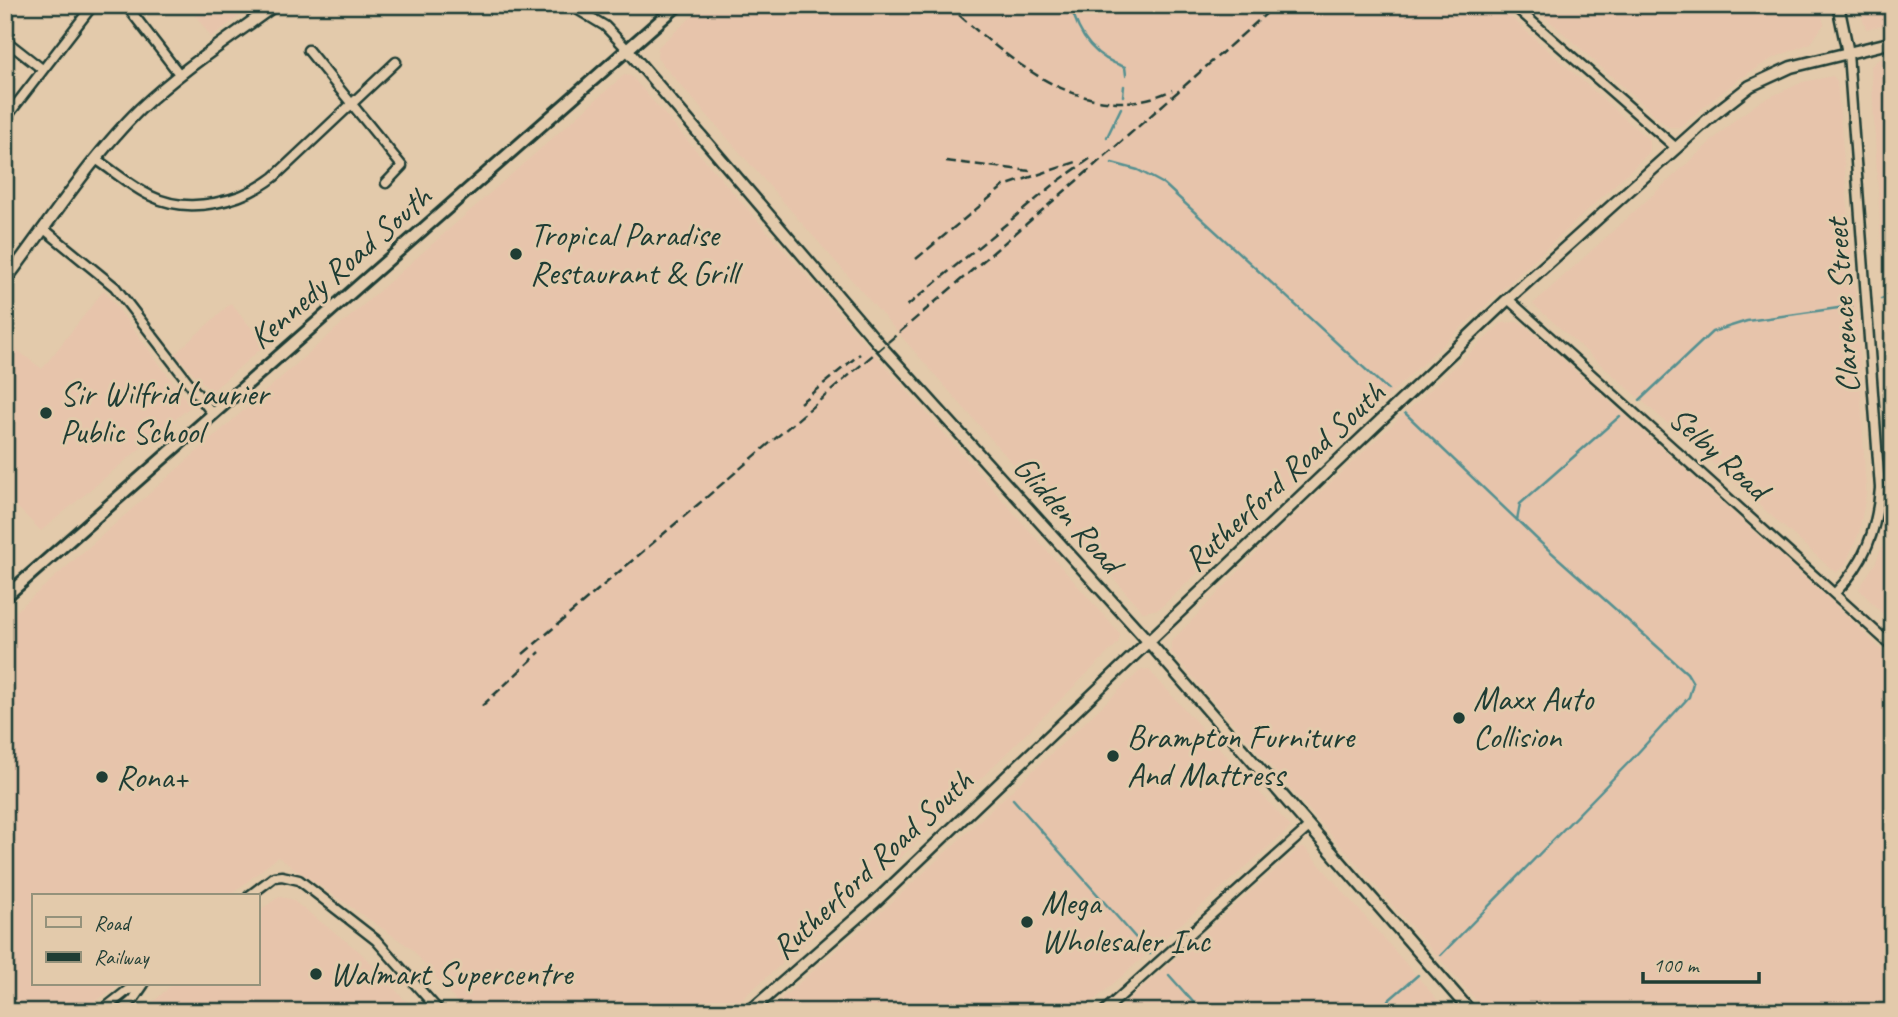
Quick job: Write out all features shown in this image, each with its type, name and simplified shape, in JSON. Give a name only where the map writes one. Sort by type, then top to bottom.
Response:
[{"type":"main road","name":"Kennedy Road South","points":[[5,597],[678,5]]},
{"type":"street","points":[[5,119],[93,5]]},
{"type":"street","points":[[126,5],[180,75]]},
{"type":"street","points":[[5,281],[97,160],[140,110],[180,75],[275,5]]},
{"type":"street","points":[[570,5],[605,26],[627,49]]},
{"type":"street","points":[[1513,5],[1675,147]]},
{"type":"street","name":"Clarence Street","points":[[1836,593],[1856,570],[1868,548],[1878,510],[1880,488],[1848,53],[1838,5]]},
{"type":"street","points":[[5,40],[42,69]]},
{"type":"street","name":"Rutherford Road South","points":[[749,1012],[875,902],[1508,299],[1675,147],[1750,86],[1791,67],[1893,42]]},
{"type":"street","name":"Glidden Road","points":[[627,49],[881,347],[1147,640],[1471,1012]]},
{"type":"street","points":[[308,50],[402,166],[386,183]]},
{"type":"street","points":[[97,160],[163,201],[177,204],[218,203],[263,186],[396,62]]},
{"type":"street","points":[[44,229],[115,287],[212,413]]},
{"type":"street","name":"Selby Road","points":[[1508,299],[1893,647]]},
{"type":"street","points":[[1103,1012],[1309,827]]},
{"type":"street","points":[[252,894],[274,877],[299,880],[376,940],[440,1012]]},
{"type":"street","points":[[100,1012],[128,989],[141,986]]},
{"type":"street","points":[[119,1012],[133,1000],[141,986]]},
{"type":"shaded area","points":[[188,5],[255,5],[211,37]]},
{"type":"shaded area","points":[[705,5],[1497,5],[1650,141],[1650,152],[1159,609],[1143,612],[657,58],[658,47]]},
{"type":"shaded area","points":[[1532,5],[1819,5],[1824,24],[1811,43],[1773,58],[1739,79],[1679,127],[1668,127]]},
{"type":"shaded area","points":[[1858,5],[1893,5],[1893,23],[1866,29]]},
{"type":"shaded area","points":[[1893,56],[1893,453],[1871,66],[1878,60]]},
{"type":"shaded area","points":[[624,75],[631,76],[1120,634],[1118,643],[885,873],[727,1012],[465,1012],[411,948],[278,857],[232,894],[32,894],[32,986],[117,986],[80,1012],[5,1012],[5,621]]},
{"type":"shaded area","points":[[1833,76],[1837,81],[1856,301],[1866,494],[1859,533],[1845,565],[1836,573],[1533,304],[1736,119],[1761,101],[1803,82]]},
{"type":"shaded area","points":[[104,290],[191,406],[41,531],[5,495],[5,341],[42,369]]},
{"type":"shaded area","points":[[231,303],[265,345],[211,392],[175,354]]},
{"type":"shaded area","points":[[1502,323],[1523,324],[1830,600],[1893,661],[1893,1012],[1486,1012],[1171,652],[1171,642],[1273,536]]},
{"type":"shaded area","points":[[1893,479],[1893,625],[1859,589],[1876,562],[1886,537]]},
{"type":"shaded area","points":[[1142,669],[1149,670],[1291,827],[1081,1012],[766,1012],[889,905]]},
{"type":"shaded area","points":[[1300,848],[1305,848],[1448,1012],[1115,1012]]},
{"type":"shaded area","points":[[279,897],[291,899],[360,952],[416,1012],[142,1012],[171,986],[259,986],[259,911]]},
{"type":"waterway","points":[[1071,5],[1078,27],[1089,44],[1104,58],[1125,67],[1126,75]]},
{"type":"waterway","points":[[1123,96],[1124,86]]},
{"type":"waterway","points":[[1107,137],[1121,108]]},
{"type":"waterway","points":[[1112,163],[1138,170],[1164,184],[1388,390]]},
{"type":"waterway","points":[[1881,299],[1893,295]]},
{"type":"waterway","points":[[1640,400],[1712,332],[1747,321],[1852,306]]},
{"type":"waterway","points":[[1405,413],[1541,543],[1687,673],[1693,683],[1689,697],[1634,757],[1441,955]]},
{"type":"waterway","points":[[1517,520],[1520,504],[1620,416]]},
{"type":"waterway","points":[[1013,799],[1150,954]]},
{"type":"waterway","points":[[1169,975],[1202,1012]]},
{"type":"waterway","points":[[1375,1012],[1418,975]]},
{"type":"railway","points":[[948,5],[1022,66],[1050,83],[1079,95],[1109,101],[1140,100],[1172,90]]},
{"type":"railway","points":[[523,654],[1080,178],[1276,5]]},
{"type":"railway","points":[[907,306],[1057,182],[1091,158]]},
{"type":"railway","points":[[946,161],[1030,171]]},
{"type":"railway","points":[[916,259],[1004,186],[1076,162]]},
{"type":"railway","points":[[800,403],[860,354]]},
{"type":"railway","points":[[482,706],[540,652]]},
{"type":"place","name":"Tropical Paradise Restaurant & Grill","points":[[516,254]]},
{"type":"place","name":"Sir Wilfrid Laurier Public School","points":[[46,413]]},
{"type":"place","name":"Maxx Auto Collision","points":[[1459,718]]},
{"type":"place","name":"Brampton Furniture And Mattress","points":[[1113,756]]},
{"type":"place","name":"Rona+","points":[[102,777]]},
{"type":"place","name":"Mega Wholesaler Inc","points":[[1027,922]]},
{"type":"place","name":"Walmart Supercentre","points":[[316,974]]}]
